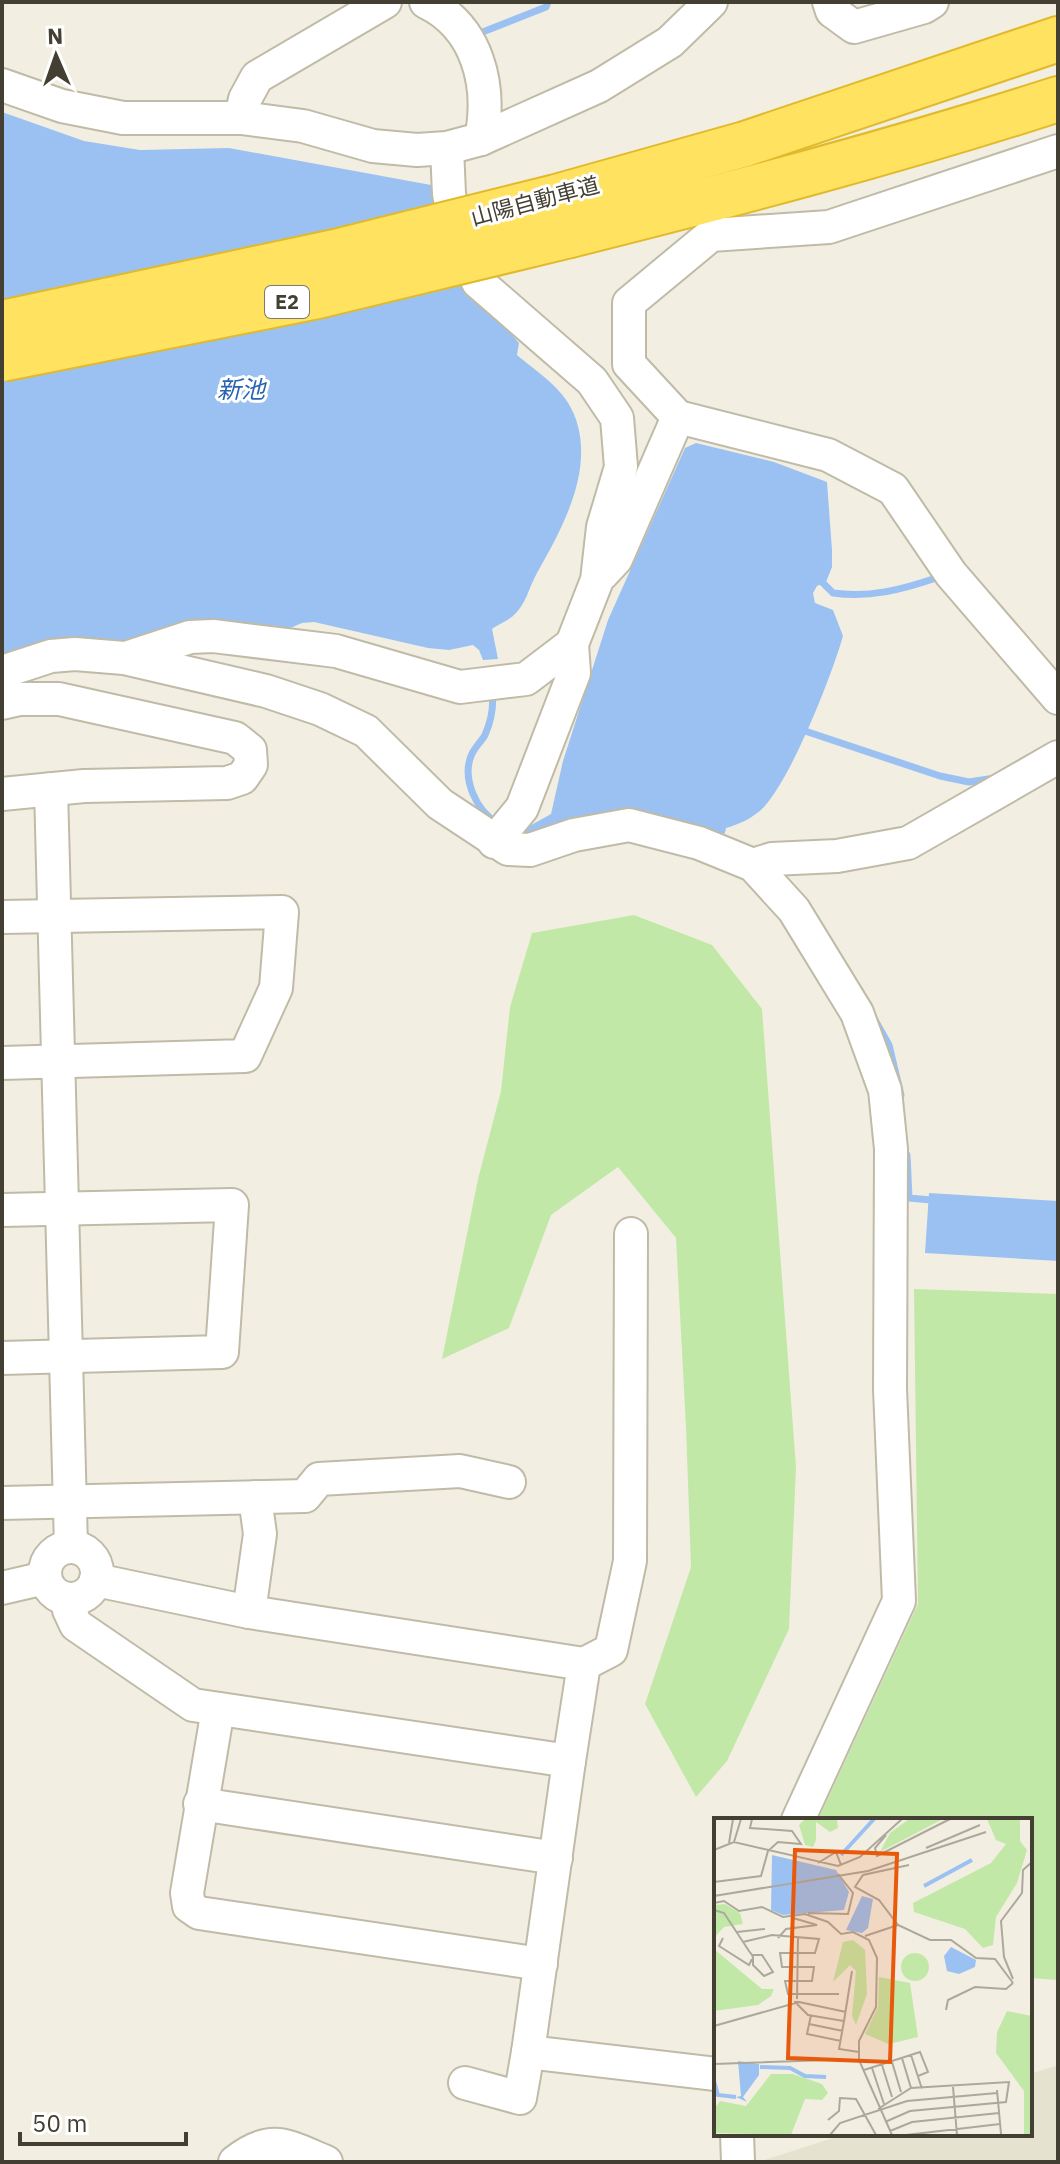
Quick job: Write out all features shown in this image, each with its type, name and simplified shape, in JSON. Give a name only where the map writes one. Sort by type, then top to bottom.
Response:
[{"type":"highway","name":"山陽自動車道","points":[[2,359],[313,297],[563,216],[745,144],[1058,39]]},
{"type":"highway","name":"山陽自動車道","points":[[2,323],[320,255],[764,187],[1058,99]]},
{"type":"street","points":[[241,118],[245,99],[257,77],[385,2]]},
{"type":"street","points":[[426,2],[448,17],[469,40],[483,75],[485,122],[481,139]]},
{"type":"street","points":[[2,85],[62,106],[123,118],[241,118],[303,126],[373,146],[417,150],[447,148],[481,139],[599,86],[670,42],[711,2]]},
{"type":"street","points":[[829,2],[832,11],[854,27],[932,2]]},
{"type":"street","points":[[447,148],[449,194],[459,241],[478,282],[592,381],[617,418],[621,467],[603,527],[597,580],[572,644],[574,673],[522,808],[502,833]]},
{"type":"street","points":[[1058,151],[829,227],[711,235],[629,303],[629,364],[678,417],[828,455],[893,489],[951,574],[1058,698]]},
{"type":"street","points":[[597,580],[616,559],[678,417]]},
{"type":"street","points":[[124,658],[190,637],[213,636],[336,651],[460,687],[526,679],[572,644]]},
{"type":"street","points":[[2,672],[51,656],[75,654],[124,658],[266,691],[320,709],[366,731],[440,804],[502,833],[508,849],[530,850],[574,835],[629,825],[699,843],[753,865],[794,910],[857,1013],[885,1090],[891,1149],[890,1389],[899,1601],[799,1818]]},
{"type":"street","points":[[2,703],[20,699],[59,699],[235,738],[250,750],[251,765],[242,778],[227,783],[84,786],[2,794]]},
{"type":"street","points":[[753,865],[772,859],[837,856],[908,843],[1058,757]]},
{"type":"street","points":[[51,789],[71,1547]]},
{"type":"street","points":[[2,917],[282,912],[276,988],[245,1056],[2,1063]]},
{"type":"street","points":[[2,1210],[232,1205],[222,1352],[2,1358]]},
{"type":"street","points":[[96,1580],[249,1612],[584,1664],[611,1650],[630,1561],[631,1234]]},
{"type":"street","points":[[2,1503],[305,1496],[319,1479],[460,1471],[509,1482]]},
{"type":"street","points":[[249,1612],[260,1534],[255,1497]]},
{"type":"street","points":[[2,1588],[57,1589],[82,1597],[89,1593],[97,1572],[92,1557],[71,1547],[56,1551],[45,1571],[57,1589],[76,1625],[193,1705],[569,1761]]},
{"type":"street","points":[[465,2083],[520,2098],[584,1664]]},
{"type":"street","points":[[218,1709],[200,1804],[187,1893],[189,1906],[199,1913],[541,1964]]},
{"type":"street","points":[[200,1804],[556,1858]]},
{"type":"street","points":[[528,2052],[714,2074]]},
{"type":"street","points":[[737,2136],[738,2162]]},
{"type":"street","points":[[235,2162],[262,2145],[276,2144],[326,2162]]},
{"type":"shaded area","points":[[1058,2065],[1058,2162],[758,2162],[839,2136],[1032,2136],[1032,2073]]},
{"type":"green space","points":[[634,915],[712,945],[762,1009],[796,1467],[789,1629],[727,1761],[696,1797],[645,1704],[691,1567],[676,1238],[618,1167],[551,1215],[509,1328],[442,1359],[478,1179],[501,1091],[510,1007],[532,933]]},
{"type":"green space","points":[[914,1289],[1058,1294],[1058,1980],[1032,1978],[1032,1818],[819,1818],[918,1604]]},
{"type":"water","name":"新池","points":[[2,112],[84,141],[140,150],[229,148],[431,185],[465,282],[519,343],[517,355],[562,395],[573,412],[579,433],[581,453],[574,496],[521,607],[492,629],[498,659],[483,660],[473,645],[449,650],[428,648],[314,622],[288,629],[183,627],[115,645],[27,647],[2,655]]},
{"type":"water","points":[[696,443],[774,462],[827,482],[832,567],[826,582],[817,586],[813,593],[815,603],[833,610],[843,636],[810,726],[764,807],[746,820],[726,828],[725,833],[718,837],[516,844],[519,829],[551,814],[563,761],[608,620],[685,448]]},
{"type":"water","points":[[929,1193],[1058,1201],[1058,1261],[925,1253]]},
{"type":"waterway","points":[[475,35],[546,7],[548,2]]},
{"type":"waterway","points":[[819,579],[833,593],[872,594],[936,578]]},
{"type":"waterway","points":[[492,691],[489,724],[471,756],[468,774],[477,802],[497,823]]},
{"type":"waterway","points":[[796,728],[940,776],[969,782],[995,778]]},
{"type":"waterway","points":[[875,1020],[889,1045],[901,1095]]},
{"type":"waterway","points":[[907,1155],[909,1198],[931,1200]]}]
